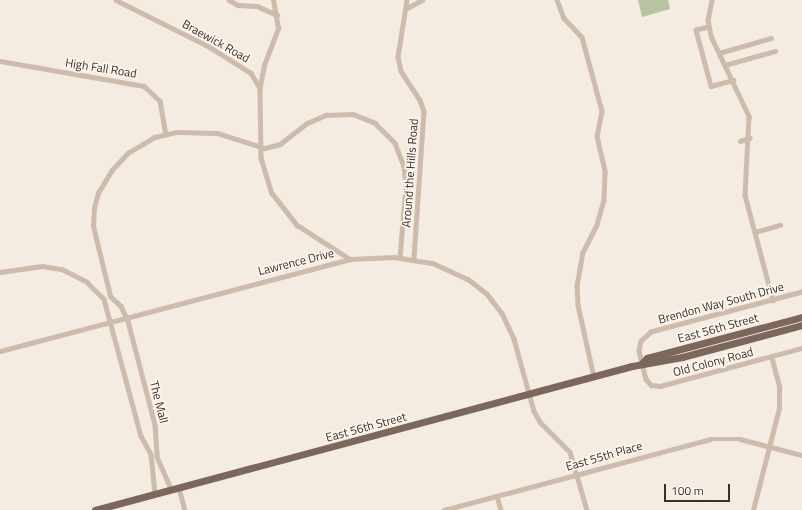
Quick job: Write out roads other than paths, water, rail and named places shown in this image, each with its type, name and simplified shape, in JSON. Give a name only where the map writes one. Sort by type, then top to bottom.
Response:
[{"type":"main road","name":"East 56th Street","points":[[641,364],[647,358],[802,316]]},
{"type":"main road","name":"East 56th Street","points":[[96,510],[641,364],[682,357],[802,325]]},
{"type":"street","name":"Braewick Road","points":[[116,0],[242,65],[251,73],[260,88]]},
{"type":"street","points":[[229,0],[238,5],[257,6],[277,15]]},
{"type":"street","points":[[273,0],[277,15],[278,28],[263,68],[260,88],[260,148],[267,182],[283,210],[305,231],[350,259]]},
{"type":"street","name":"Around the Hills Road","points":[[407,0],[407,8],[398,47],[398,62],[404,77],[421,101],[424,111],[414,259]]},
{"type":"street","points":[[407,8],[422,0]]},
{"type":"street","points":[[557,0],[564,18],[582,37],[602,111],[597,136],[605,176],[604,200],[599,220],[581,260],[577,283],[579,309],[594,377]]},
{"type":"street","points":[[712,0],[708,27],[748,112],[750,138],[745,189],[774,300]]},
{"type":"street","points":[[708,27],[696,30],[711,86],[733,80]]},
{"type":"street","points":[[719,53],[772,38]]},
{"type":"street","points":[[725,65],[775,51]]},
{"type":"street","name":"High Fall Road","points":[[0,61],[144,86],[160,101],[166,134]]},
{"type":"street","points":[[0,272],[42,266],[58,268],[82,279],[104,299],[110,296],[94,228],[96,198],[107,176],[120,160],[142,144],[166,134],[209,132],[260,148],[280,144],[310,121],[326,115],[353,114],[378,125],[395,143],[405,170],[400,258]]},
{"type":"street","points":[[740,141],[750,138]]},
{"type":"street","points":[[755,232],[780,225]]},
{"type":"street","name":"Lawrence Drive","points":[[0,351],[350,259],[400,258],[414,259],[439,265],[457,272],[476,285],[492,300],[512,334],[529,394],[540,422],[568,448],[587,510]]},
{"type":"street","name":"Brendon Way South Drive","points":[[641,364],[639,347],[646,335],[802,292]]},
{"type":"street","name":"The Mall","points":[[110,296],[119,304],[126,317],[155,425],[155,494]]},
{"type":"street","name":"The Mall","points":[[104,299],[141,436],[175,489],[185,510]]},
{"type":"street","name":"Old Colony Road","points":[[641,364],[647,381],[660,386],[802,348]]},
{"type":"street","points":[[753,510],[770,446],[780,398],[771,356]]},
{"type":"street","name":"East 55th Place","points":[[444,510],[710,438],[740,439],[802,455]]},
{"type":"street","points":[[154,468],[161,466]]},
{"type":"street","points":[[497,496],[500,510]]}]
